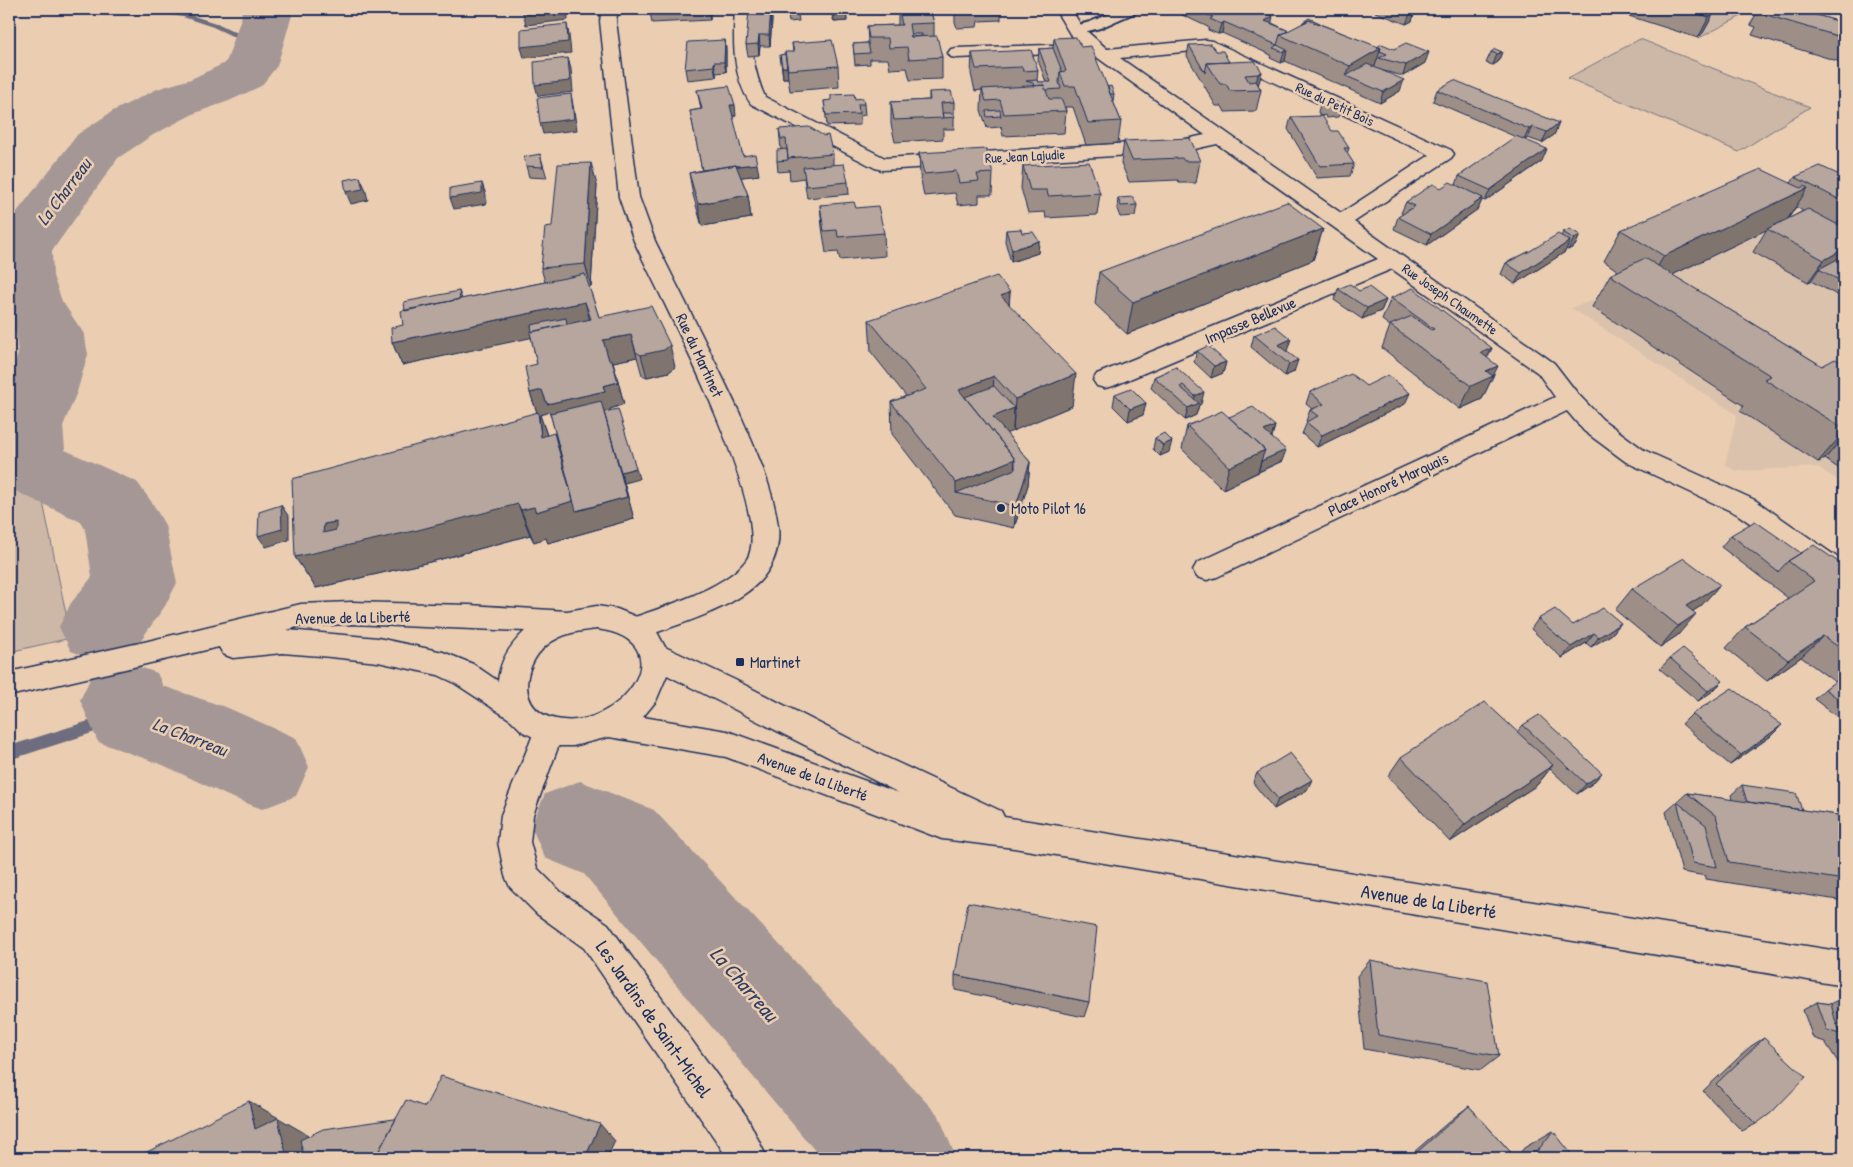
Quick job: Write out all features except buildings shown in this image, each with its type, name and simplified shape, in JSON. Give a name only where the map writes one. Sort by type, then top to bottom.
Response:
[{"type":"street","name":"Rue du Martinet","points":[[610,9],[608,21],[620,132],[631,208],[739,438],[759,495],[767,534],[762,557],[741,583],[679,613],[636,628]]},
{"type":"street","name":"Rue Jean Lajudie","points":[[743,9],[743,61],[757,100],[882,164],[1181,146],[1221,137]]},
{"type":"street","name":"Rue Joseph Chaumette","points":[[1063,9],[1076,30],[1098,50],[1546,368],[1570,400],[1593,425],[1635,456],[1746,507],[1844,576]]},
{"type":"street","name":"Rue du Petit Bois","points":[[1098,50],[1206,45],[1444,154],[1340,222]]},
{"type":"street","points":[[957,53],[1098,50]]},
{"type":"street","name":"Impasse Bellevue","points":[[1106,380],[1394,260]]},
{"type":"street","name":"Place Honoré Marquais","points":[[1207,570],[1570,400]]},
{"type":"street","name":"Avenue de la Liberté","points":[[9,684],[144,654],[301,615],[390,614],[566,622]]},
{"type":"street","name":"Avenue de la Liberté","points":[[520,711],[513,698],[514,668],[522,653],[534,640],[549,629],[585,617],[604,617],[621,621],[636,628]]},
{"type":"street","points":[[636,628],[648,640],[654,655]]},
{"type":"street","name":"Avenue de la Liberté","points":[[144,654],[282,641],[378,650],[442,664],[463,673],[520,711],[532,723],[549,731],[575,732],[589,731],[609,724],[630,711],[646,694],[654,674],[654,655],[726,689],[870,765],[1014,833]]},
{"type":"street","name":"Avenue de la Liberté","points":[[609,724],[727,744],[942,824],[1014,833],[1844,969]]},
{"type":"street","name":"Les Jardins de Saint-Michel","points":[[549,731],[517,815],[514,842],[522,876],[550,903],[596,936],[734,1131],[748,1158]]},
{"type":"lane","points":[[1076,30],[1095,25],[1130,9]]},
{"type":"shaded area","points":[[1614,9],[1755,9],[1701,37]]},
{"type":"shaded area","points":[[1640,39],[1810,107],[1739,152],[1568,78]]},
{"type":"shaded area","points":[[1746,198],[1844,253],[1844,485],[1818,467],[1737,471],[1725,465],[1737,415],[1571,308],[1638,284],[1603,260]]},
{"type":"shaded area","points":[[24,410],[71,638],[9,652],[9,415]]},
{"type":"waterway","points":[[107,9],[123,12],[165,12],[184,15],[236,34],[256,44]]},
{"type":"waterway","name":"La Charreau","points":[[102,627],[135,583],[125,525],[109,502],[33,467],[26,446],[26,426],[41,392],[53,354],[50,334],[29,301],[20,276],[20,250],[98,146],[133,123],[176,101],[210,90],[242,75],[251,66],[267,15],[265,9]]},
{"type":"waterway","name":"La Charreau","points":[[125,700],[130,714],[195,736],[262,767]]},
{"type":"waterway","points":[[9,753],[130,714]]},
{"type":"waterway","name":"La Charreau","points":[[580,826],[619,842],[897,1158]]},
{"type":"place","name":"Moto Pilot 16","points":[[1001,508]]},
{"type":"place","name":"Martinet","points":[[740,662]]}]
